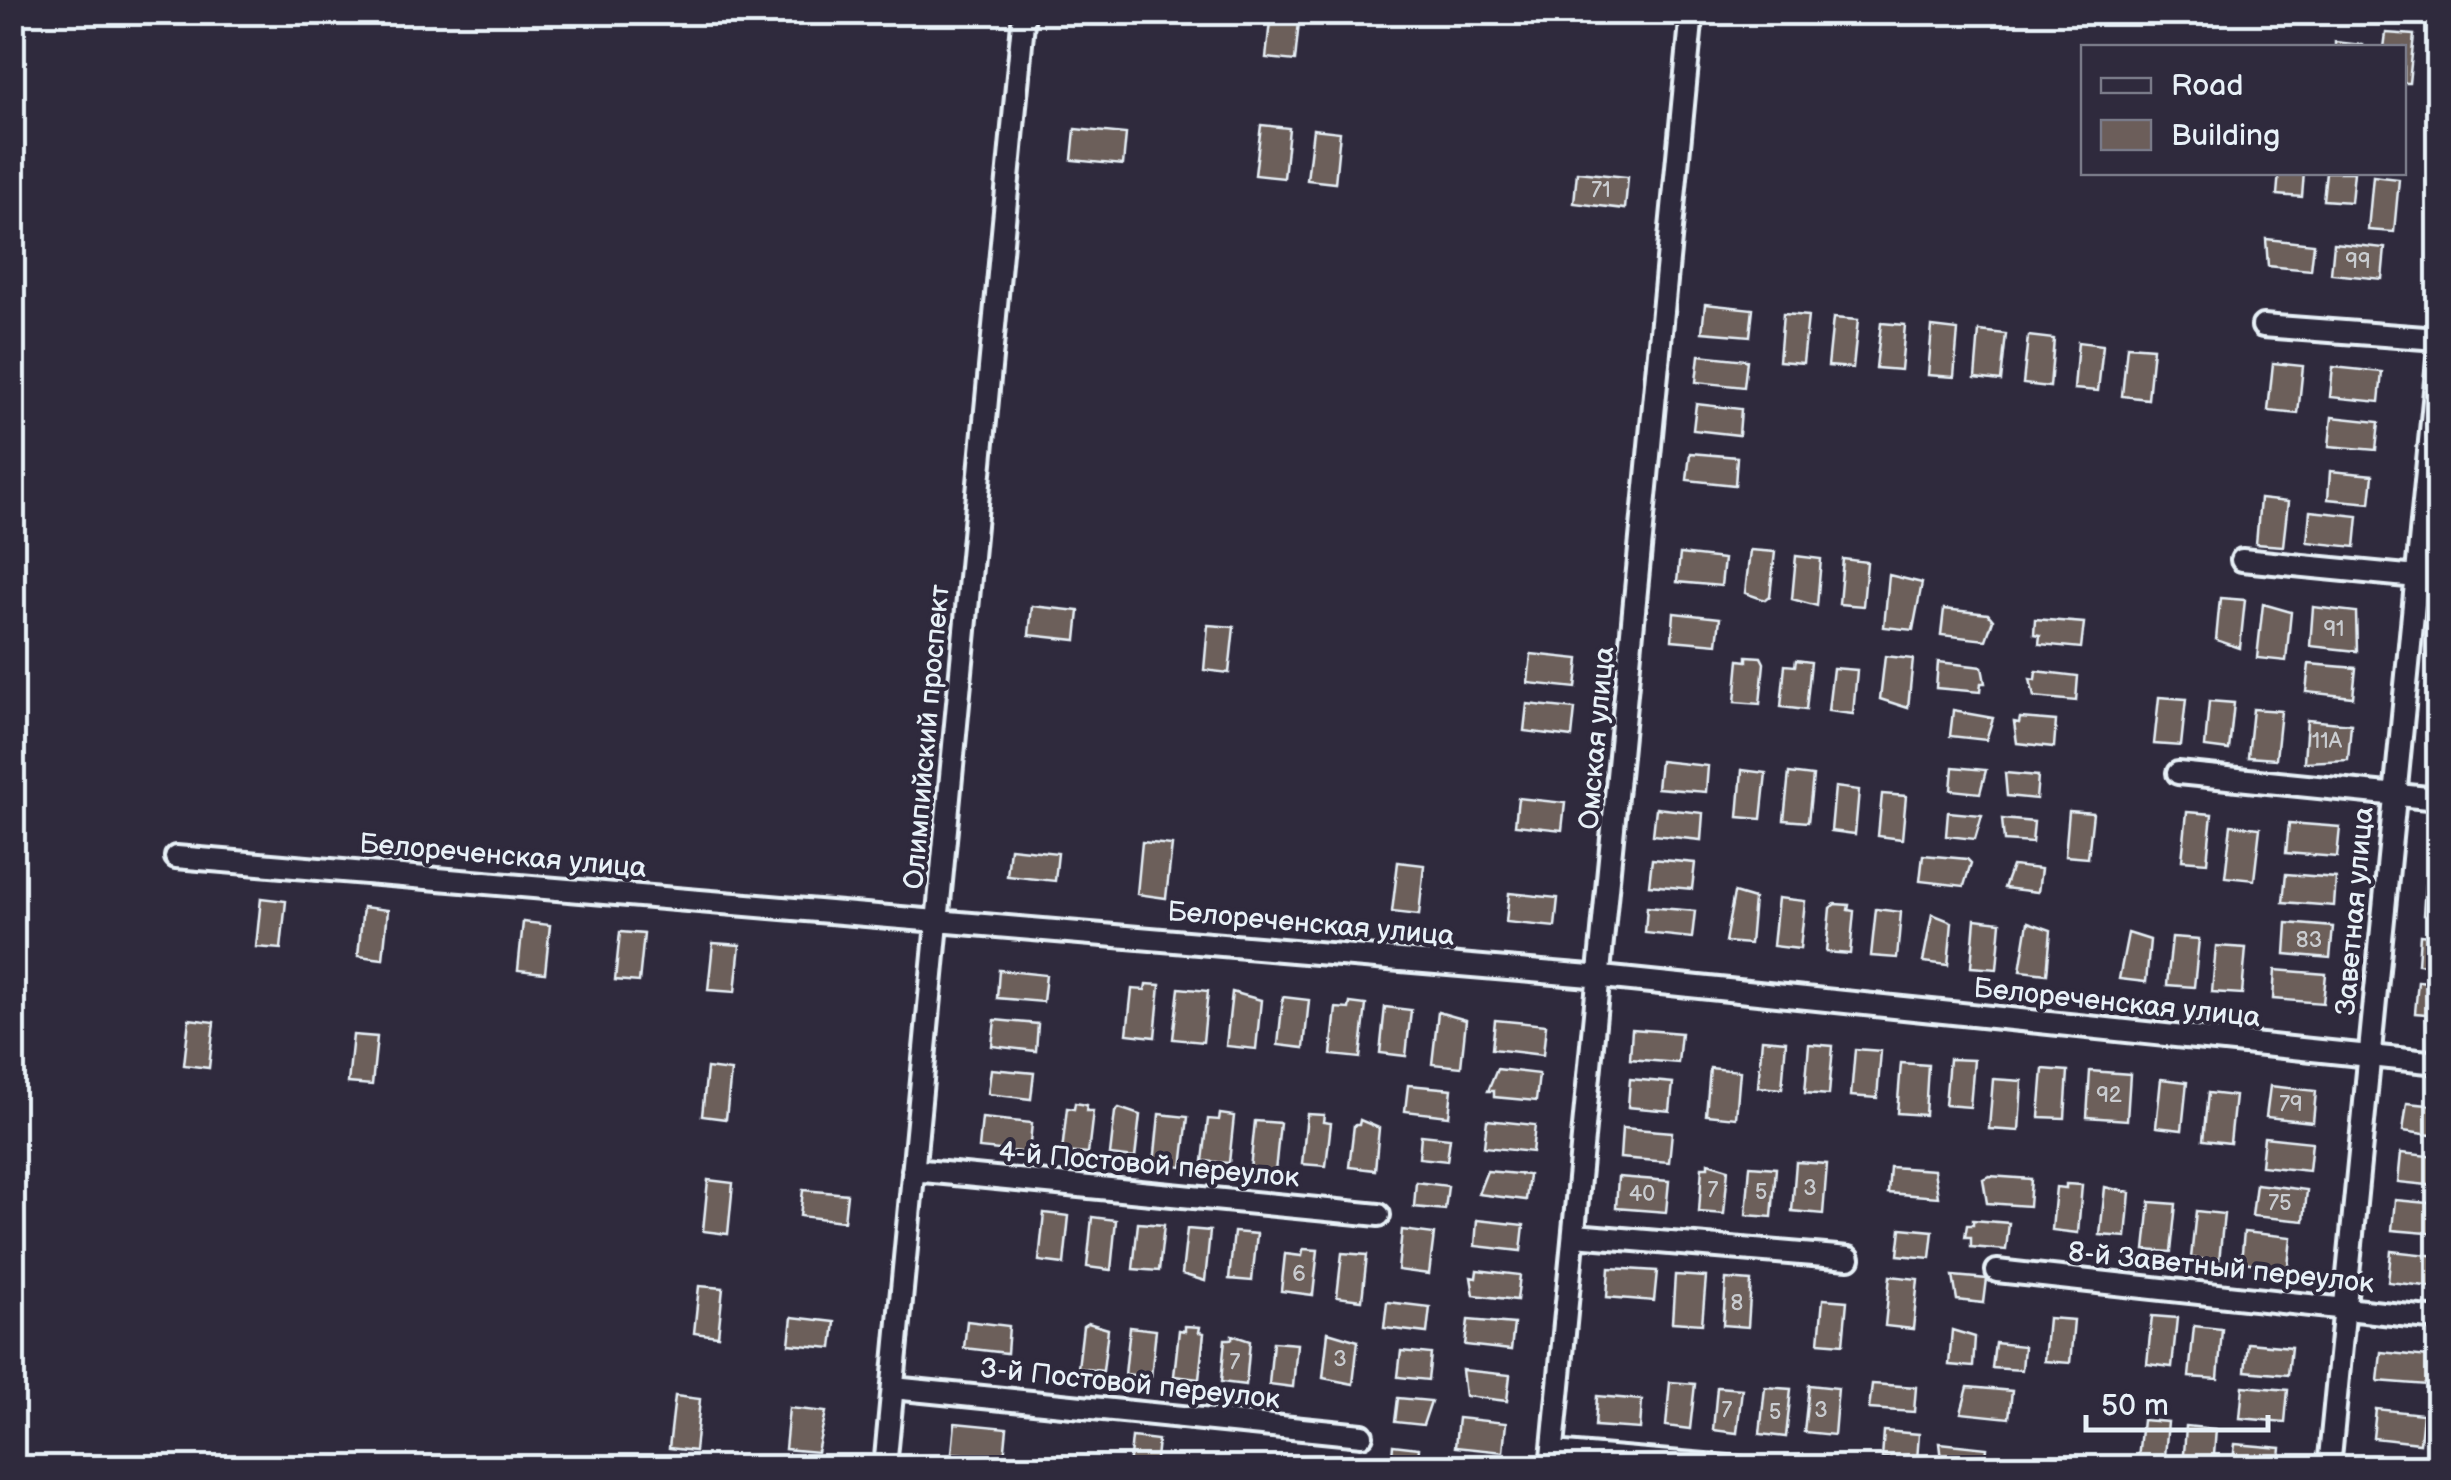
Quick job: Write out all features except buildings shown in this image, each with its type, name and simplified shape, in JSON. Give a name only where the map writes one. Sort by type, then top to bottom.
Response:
[{"type":"street","name":"Олимпийский проспект","points":[[885,1468],[1024,12]]},
{"type":"street","name":"Омская улица","points":[[1552,1460],[1602,978],[1692,12]]},
{"type":"street","points":[[2263,326],[2438,339]]},
{"type":"street","name":"Заветная улица","points":[[2328,1468],[2438,360]]},
{"type":"street","points":[[2242,560],[2438,579]]},
{"type":"street","points":[[2178,773],[2438,798]]},
{"type":"street","name":"Белореченская улица","points":[[176,857],[937,918],[1602,978],[2438,1063]]},
{"type":"street","name":"4-й Постовой переулок","points":[[913,1170],[1379,1215]]},
{"type":"street","points":[[1575,1235],[1849,1258]]},
{"type":"street","name":"8-й Заветный переулок","points":[[1998,1272],[2438,1319]]},
{"type":"street","name":"3-й Постовой переулок","points":[[893,1388],[1362,1435]]},
{"type":"street","points":[[1552,1460],[1740,1468]]}]
